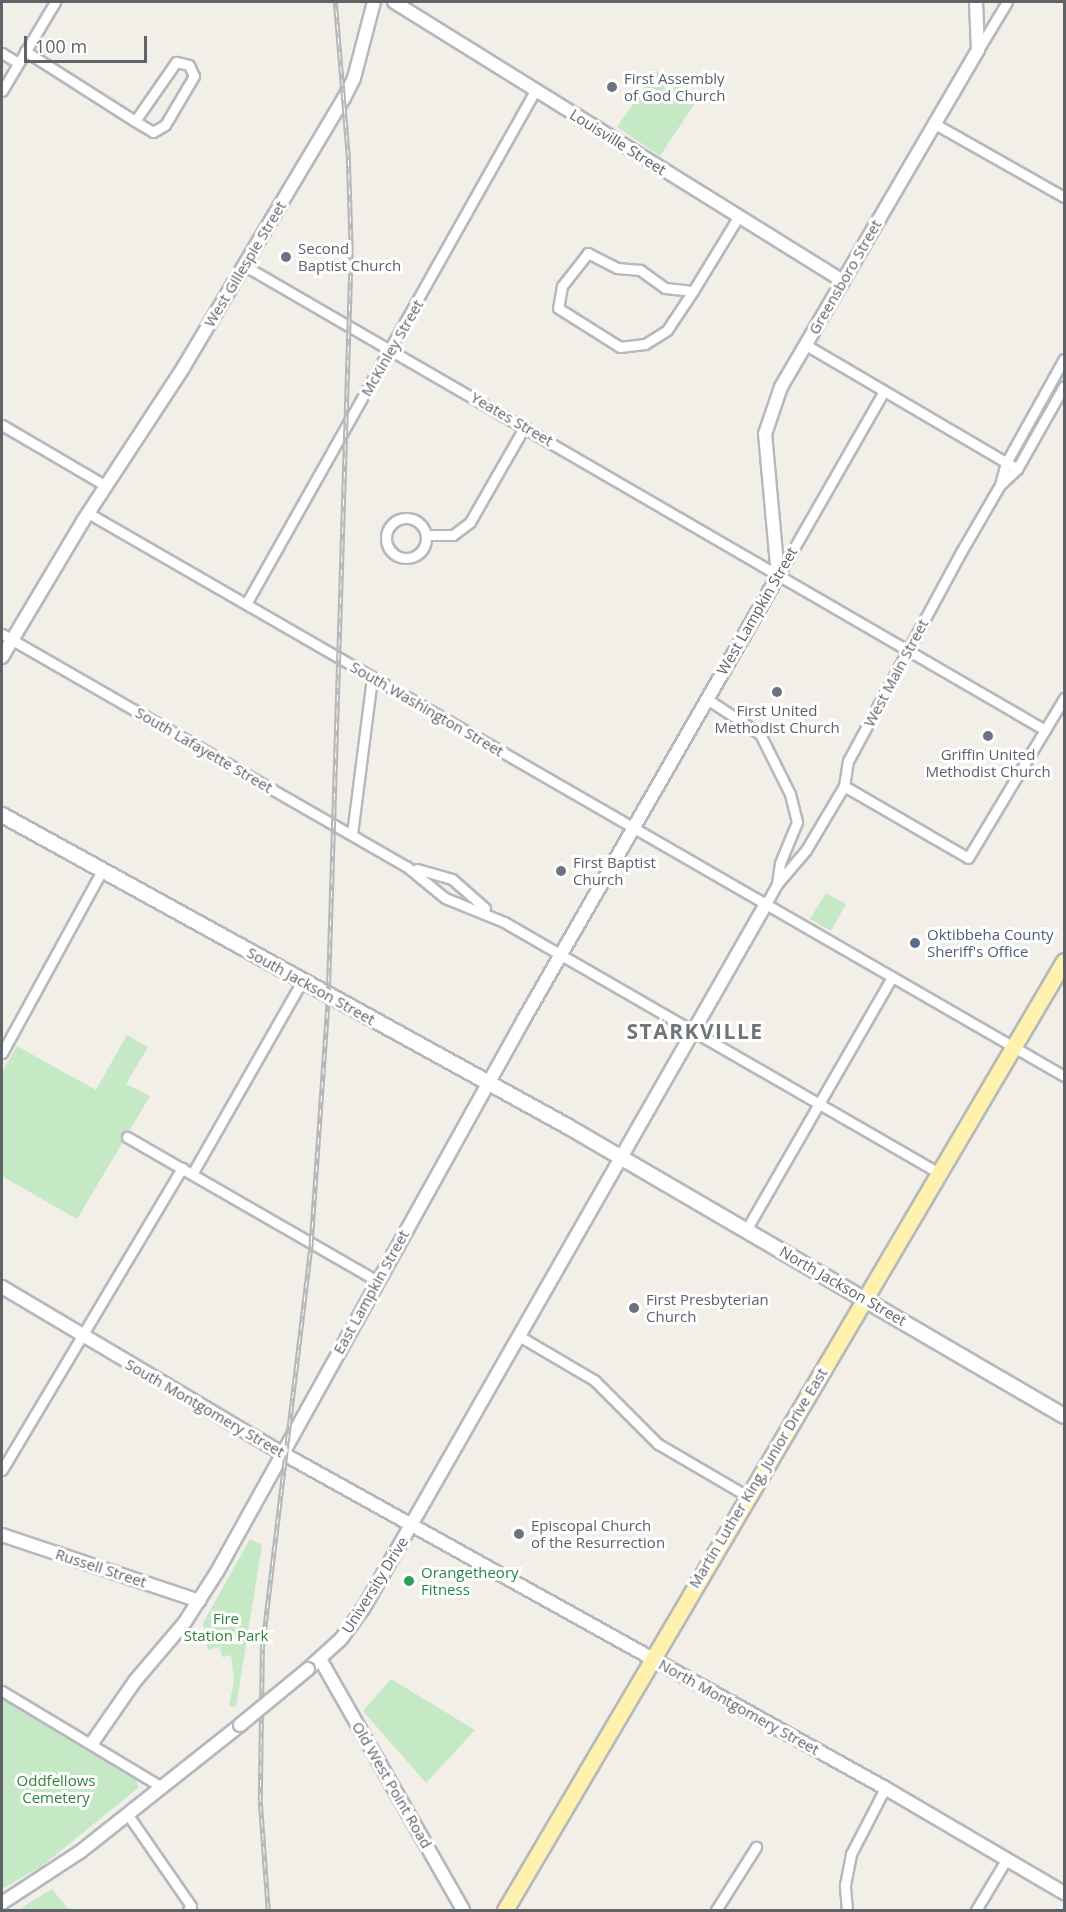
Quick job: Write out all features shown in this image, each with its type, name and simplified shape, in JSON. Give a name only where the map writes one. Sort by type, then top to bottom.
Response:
[{"type":"main road","name":"South Jackson Street","points":[[2,815],[101,872],[621,1157]]},
{"type":"main road","name":"Martin Luther King, Junior Drive East","points":[[505,1911],[651,1658],[1065,961]]},
{"type":"main road","name":"North Jackson Street","points":[[621,1157],[865,1297],[1065,1416]]},
{"type":"street","points":[[2,91],[55,2]]},
{"type":"street","name":"West Gillespie Street","points":[[2,657],[7,637],[245,266],[349,88],[374,2]]},
{"type":"street","name":"Louisville Street","points":[[394,2],[737,219],[843,281]]},
{"type":"street","points":[[976,2],[978,50]]},
{"type":"street","name":"Greensboro Street","points":[[778,576],[765,434],[781,387],[1007,2]]},
{"type":"street","points":[[25,51],[135,121],[153,132],[165,125],[194,76],[189,64],[172,65],[135,121]]},
{"type":"street","points":[[2,53],[18,63]]},
{"type":"street","name":"McKinley Street","points":[[246,604],[393,350],[536,91]]},
{"type":"street","points":[[935,124],[1065,197]]},
{"type":"street","points":[[693,291],[665,288],[640,270],[617,268],[588,253],[562,286],[558,308],[620,347],[645,344],[667,330],[693,291],[737,219]]},
{"type":"street","name":"Yeates Street","points":[[245,266],[765,564],[778,576],[1045,730]]},
{"type":"street","points":[[806,345],[883,393],[1017,469]]},
{"type":"street","name":"West Main Street","points":[[766,904],[777,884],[797,861],[844,786],[848,761],[1000,485],[1006,463],[1065,359]]},
{"type":"street","name":"West Main Street","points":[[1000,485],[1017,469],[1065,386]]},
{"type":"street","name":"West Lampkin Street","points":[[633,830],[883,393]]},
{"type":"street","points":[[2,425],[106,486]]},
{"type":"street","points":[[426,535],[453,535],[470,522],[525,426]]},
{"type":"street","name":"South Washington Street","points":[[88,513],[633,830],[1065,1076]]},
{"type":"street","points":[[401,518],[420,523],[426,535],[420,553],[408,558],[395,555],[386,538],[390,526],[401,518]]},
{"type":"street","name":"South Lafayette Street","points":[[7,637],[406,866],[432,879],[452,879],[504,922]]},
{"type":"street","points":[[352,834],[372,677]]},
{"type":"street","points":[[844,786],[968,858],[1065,698]]},
{"type":"street","points":[[707,699],[748,724],[768,745],[797,814],[787,854],[780,864],[777,884]]},
{"type":"street","name":"East Lampkin Street","points":[[92,1743],[135,1681],[200,1601],[489,1083],[558,953],[633,830]]},
{"type":"street","points":[[787,854],[797,861]]},
{"type":"street","points":[[2,1053],[101,872]]},
{"type":"street","name":"South Lafayette Street","points":[[432,879],[445,898],[504,922],[939,1173]]},
{"type":"street","points":[[462,904],[468,901],[469,892]]},
{"type":"street","name":"University Drive","points":[[2,1903],[45,1877],[128,1815],[320,1659],[355,1621],[412,1526],[766,904]]},
{"type":"street","points":[[746,1230],[892,977]]},
{"type":"street","points":[[192,1174],[302,981]]},
{"type":"street","points":[[127,1137],[377,1281]]},
{"type":"street","points":[[2,1470],[182,1168]]},
{"type":"street","name":"South Montgomery Street","points":[[2,1287],[284,1454],[412,1526]]},
{"type":"street","points":[[519,1336],[594,1380],[658,1444],[747,1496]]},
{"type":"street","name":"North Montgomery Street","points":[[412,1526],[885,1788],[1065,1893]]},
{"type":"street","name":"Russell Street","points":[[2,1535],[200,1601]]},
{"type":"street","name":"Old West Point Road","points":[[320,1659],[463,1911]]},
{"type":"street","points":[[2,1691],[162,1787]]},
{"type":"street","points":[[847,1911],[845,1885],[851,1854],[885,1788]]},
{"type":"street","points":[[128,1815],[191,1906],[188,1911]]},
{"type":"street","points":[[716,1911],[756,1847]]},
{"type":"street","points":[[976,1911],[1006,1860]]},
{"type":"green space","points":[[656,71],[697,100],[660,156],[617,127]]},
{"type":"green space","points":[[826,893],[846,904],[831,931],[810,919]]},
{"type":"green space","points":[[127,1035],[148,1047],[126,1084],[150,1096],[77,1219],[2,1176],[2,1072],[17,1046],[96,1090]]},
{"type":"green space","name":"Fire Station Park","points":[[250,1539],[262,1545],[236,1707],[229,1706],[234,1681],[231,1655],[222,1657],[220,1647],[208,1650],[203,1623]]},
{"type":"green space","points":[[391,1679],[475,1730],[426,1783],[363,1711]]},
{"type":"green space","name":"Oddfellows Cemetery","points":[[2,1695],[136,1773],[138,1788],[42,1866],[2,1889]]},
{"type":"green space","points":[[52,1889],[69,1910],[18,1910]]},
{"type":"railway","points":[[268,1910],[260,1801],[262,1649],[311,1242],[328,996],[351,251],[348,156],[335,2]]},
{"type":"place","name":"First Assembly of God Church","points":[[612,87]]},
{"type":"place","name":"Second Baptist Church","points":[[286,257]]},
{"type":"place","name":"First United Methodist Church","points":[[777,692]]},
{"type":"place","name":"Griffin United Methodist Church","points":[[988,736]]},
{"type":"place","name":"First Baptist Church","points":[[561,871]]},
{"type":"place","name":"Oktibbeha County Sheriff's Office","points":[[915,943]]},
{"type":"place","name":"First Presbyterian Church","points":[[634,1308]]},
{"type":"place","name":"Episcopal Church of the Resurrection","points":[[519,1534]]},
{"type":"place","name":"Orangetheory Fitness","points":[[409,1581]]},
{"type":"district","name":"STARKVILLE","points":[[695,1031]]}]
